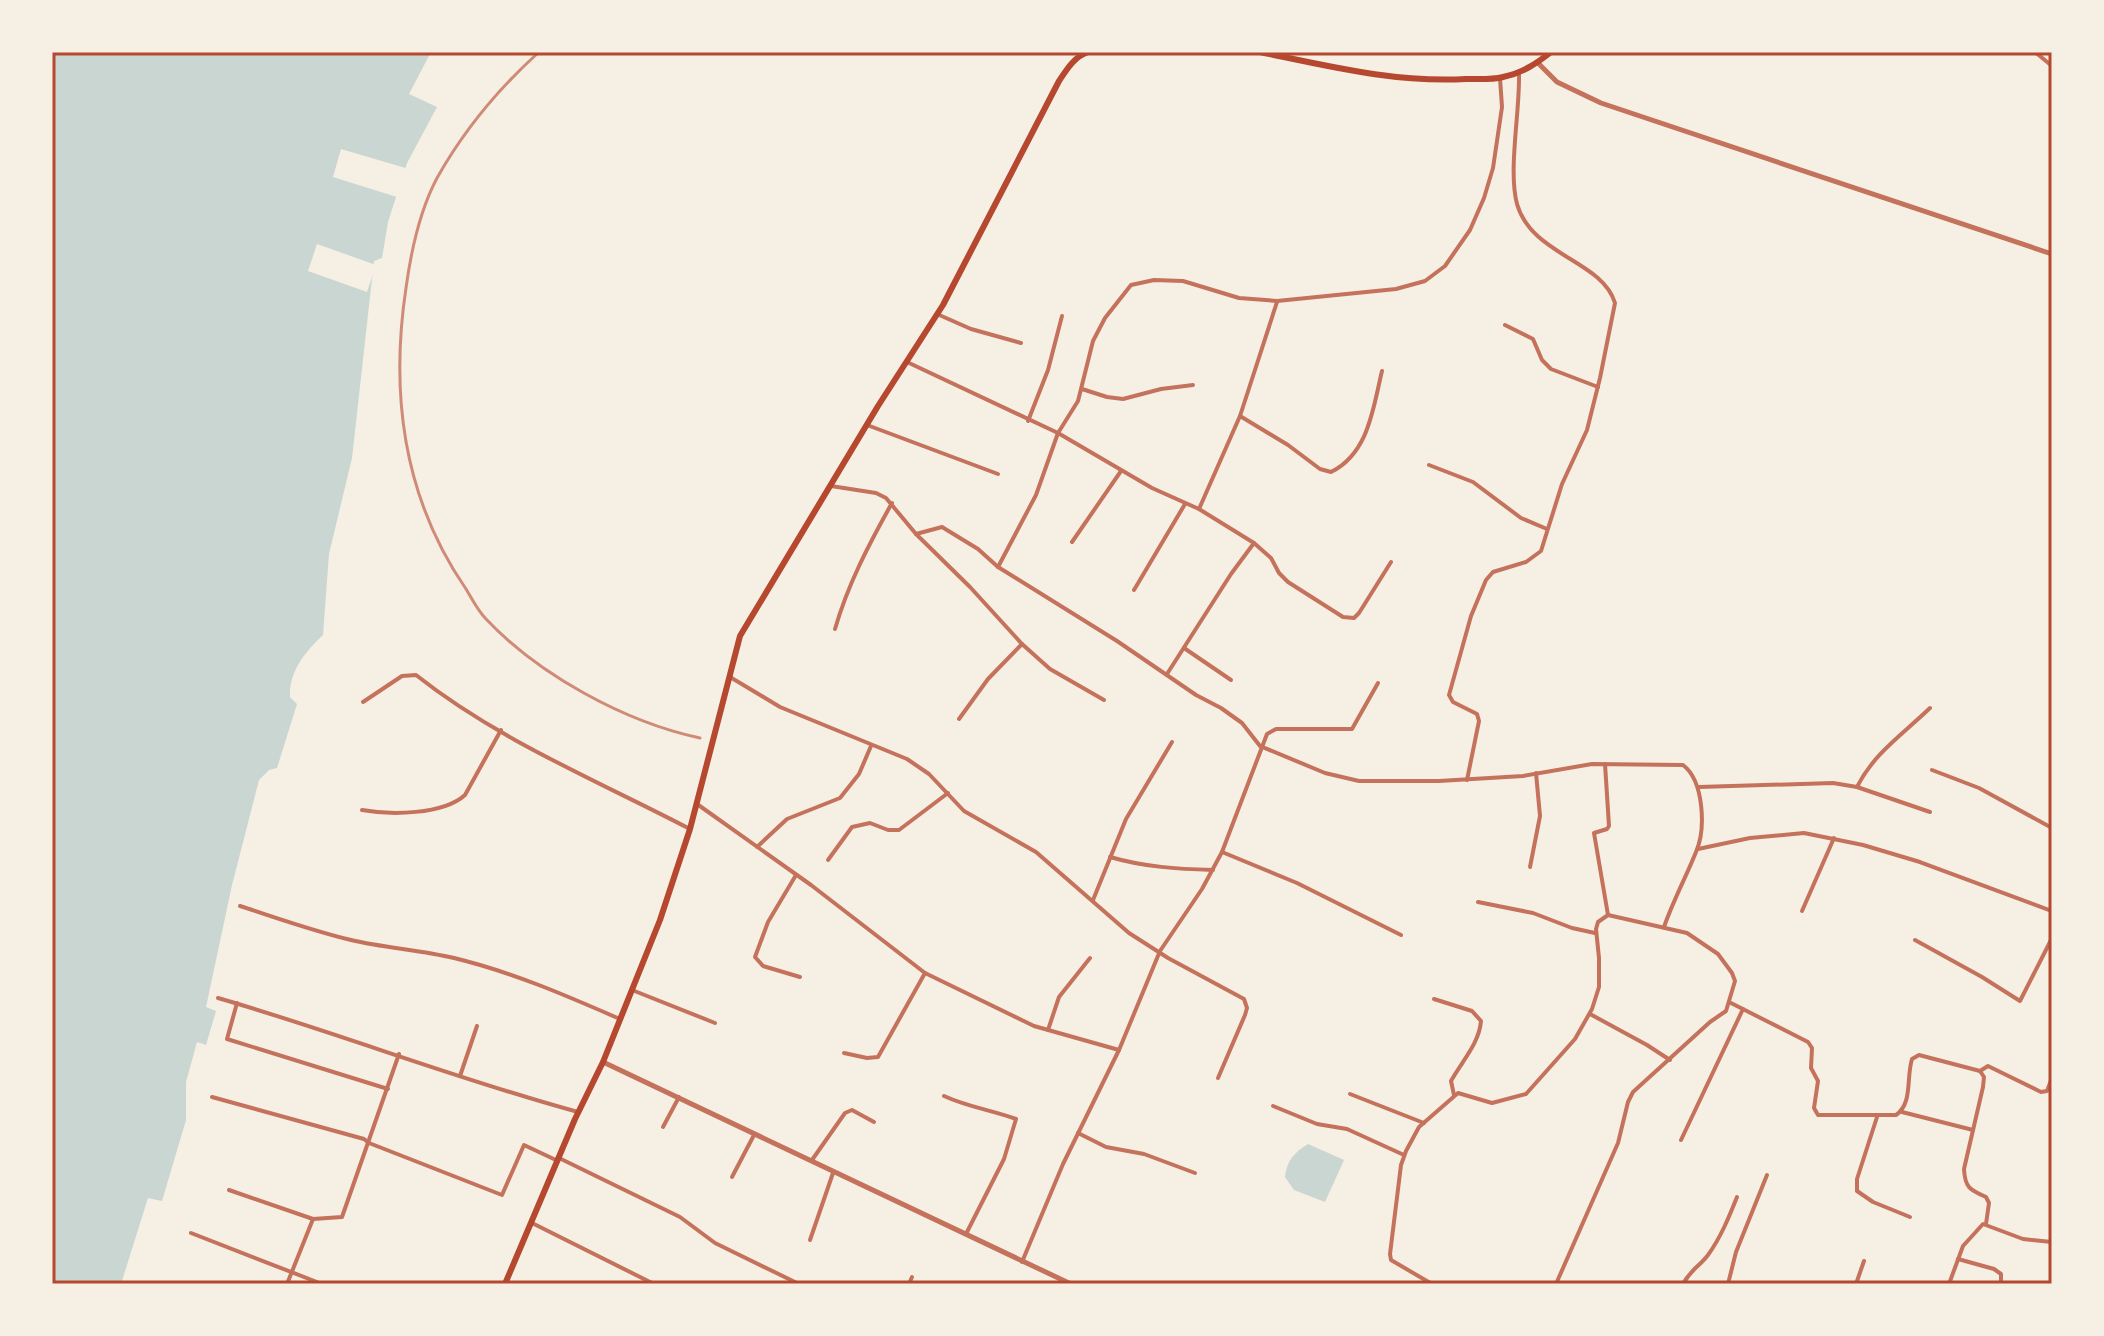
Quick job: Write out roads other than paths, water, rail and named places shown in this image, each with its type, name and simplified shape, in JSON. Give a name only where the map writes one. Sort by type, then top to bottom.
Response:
[{"type":"main road","points":[[505,1284],[578,1112],[603,1062],[660,920],[690,829],[740,636],[937,314],[1059,81],[1080,55],[1088,52]]},
{"type":"main road","points":[[1260,52],[1357,72],[1442,79],[1500,78],[1538,63],[1551,52]]},
{"type":"street","points":[[2035,52],[2052,66]]},
{"type":"street","points":[[1538,63],[1557,82],[1601,103],[2052,254]]},
{"type":"street","points":[[1467,780],[1479,721],[1474,711],[1453,702],[1449,691],[1471,616],[1486,580],[1493,572],[1537,557],[1541,551],[1562,484],[1587,430],[1615,303],[1600,279],[1544,242],[1520,210],[1514,181],[1519,72]]},
{"type":"street","points":[[998,567],[1036,495],[1058,433],[1078,401],[1093,341],[1105,318],[1131,285],[1154,280],[1183,281],[1239,298],[1277,301],[1396,289],[1425,281],[1445,266],[1470,230],[1484,198],[1493,168],[1502,107],[1500,78]]},
{"type":"street","points":[[1199,509],[1240,416],[1277,301]]},
{"type":"street","points":[[937,314],[971,329],[1021,343]]},
{"type":"street","points":[[1028,421],[1048,370],[1062,316]]},
{"type":"street","points":[[1505,325],[1533,339],[1542,360],[1551,369],[1598,387]]},
{"type":"street","points":[[907,362],[1058,433],[1121,471],[1199,509],[1254,543],[1271,558],[1288,582],[1349,619],[1359,613],[1391,562]]},
{"type":"street","points":[[1240,416],[1320,469],[1331,472],[1356,453],[1369,421],[1382,371]]},
{"type":"street","points":[[1082,389],[1115,399],[1193,385]]},
{"type":"street","points":[[867,425],[998,474]]},
{"type":"street","points":[[1429,465],[1473,482],[1512,513],[1547,529]]},
{"type":"street","points":[[1072,542],[1121,471]]},
{"type":"street","points":[[831,486],[876,493],[892,503],[916,534],[1022,644],[1050,669],[1104,700]]},
{"type":"street","points":[[835,629],[856,571],[892,503]]},
{"type":"street","points":[[1134,590],[1185,504]]},
{"type":"street","points":[[916,534],[942,527],[978,549],[998,567],[1242,723],[1260,746],[1315,769],[1359,781],[1467,780],[1605,764],[1683,765],[1692,773],[1699,787],[1701,817],[1698,849],[1664,927]]},
{"type":"street","points":[[1167,674],[1254,543]]},
{"type":"street","points":[[959,719],[988,679],[1022,644]]},
{"type":"street","points":[[1184,648],[1231,680]]},
{"type":"street","points":[[363,702],[402,676],[416,675],[444,697],[501,730],[690,829]]},
{"type":"street","points":[[728,676],[780,707],[907,759],[929,774],[964,811],[1036,852],[1129,933],[1238,996],[1246,1004],[1245,1015],[1218,1078]]},
{"type":"street","points":[[1022,1262],[1078,1133],[1119,1050],[1160,951],[1222,852],[1267,734],[1276,729],[1352,729],[1378,683]]},
{"type":"street","points":[[1857,787],[1867,766],[1878,754],[1930,708]]},
{"type":"street","points":[[362,810],[399,813],[459,801],[501,730]]},
{"type":"street","points":[[1093,900],[1126,819],[1172,742]]},
{"type":"street","points":[[757,847],[787,819],[846,793],[871,746]]},
{"type":"street","points":[[1605,764],[1609,826],[1594,833],[1608,915]]},
{"type":"street","points":[[1932,770],[1979,788],[2052,828]]},
{"type":"street","points":[[1530,867],[1540,816],[1536,773]]},
{"type":"street","points":[[1699,787],[1833,783],[1857,787],[1930,812]]},
{"type":"street","points":[[828,860],[852,827],[870,823],[888,830],[899,830],[948,793]]},
{"type":"street","points":[[697,804],[925,973],[1048,1030],[1119,1050]]},
{"type":"street","points":[[1698,849],[1780,834],[1804,833],[1834,838],[1960,875],[2052,911]]},
{"type":"street","points":[[1802,911],[1834,838]]},
{"type":"street","points":[[1222,852],[1297,883],[1401,935]]},
{"type":"street","points":[[1110,857],[1164,868],[1213,870]]},
{"type":"street","points":[[796,875],[768,922],[755,957],[763,966],[800,977]]},
{"type":"street","points":[[1478,902],[1533,913],[1595,933]]},
{"type":"street","points":[[240,906],[300,927],[351,940],[451,957],[509,974],[620,1019]]},
{"type":"street","points":[[1432,1284],[1391,1260],[1390,1254],[1404,1155],[1411,1139],[1454,1095],[1463,1093],[1492,1103],[1529,1092],[1575,1039],[1590,1014],[1599,987],[1595,933],[1598,922],[1608,915],[1687,933],[1718,954],[1732,973],[1735,981],[1730,1003],[1726,1011],[1633,1092],[1618,1143],[1556,1284]]},
{"type":"street","points":[[1915,940],[2020,1001],[2052,938]]},
{"type":"street","points":[[1048,1030],[1059,997],[1090,958]]},
{"type":"street","points":[[844,1053],[878,1057],[925,973]]},
{"type":"street","points":[[632,990],[715,1023]]},
{"type":"street","points":[[218,998],[578,1112]]},
{"type":"street","points":[[1434,999],[1472,1011],[1481,1021],[1471,1049],[1451,1081],[1454,1095]]},
{"type":"street","points":[[237,1003],[227,1039],[388,1089]]},
{"type":"street","points":[[1730,1003],[1808,1042],[1812,1048],[1811,1068],[1818,1081],[1814,1108],[1818,1115],[1877,1117],[1902,1112],[1907,1103],[1908,1071],[1912,1059],[1919,1055],[1980,1071],[1984,1077],[1983,1087],[1965,1179],[1972,1192],[1986,1197],[1989,1203],[1986,1224],[1965,1242],[1949,1284]]},
{"type":"street","points":[[1681,1140],[1743,1009]]},
{"type":"street","points":[[1590,1014],[1623,1030],[1670,1060]]},
{"type":"street","points":[[460,1076],[477,1026]]},
{"type":"street","points":[[229,1190],[313,1219],[342,1217],[399,1054]]},
{"type":"street","points":[[603,1062],[1069,1283]]},
{"type":"street","points":[[1980,1071],[1988,1066],[2041,1092],[2047,1091],[2052,1078]]},
{"type":"street","points":[[1350,1094],[1424,1123]]},
{"type":"street","points":[[944,1096],[965,1106],[1016,1119],[1004,1159],[966,1234]]},
{"type":"street","points":[[212,1097],[364,1139],[502,1195],[524,1145],[680,1217],[715,1243],[799,1284]]},
{"type":"street","points":[[663,1127],[679,1097]]},
{"type":"street","points":[[1273,1106],[1317,1124],[1347,1129],[1404,1155]]},
{"type":"street","points":[[812,1160],[845,1113],[852,1110],[874,1122]]},
{"type":"street","points":[[1902,1112],[1973,1130]]},
{"type":"street","points":[[1877,1117],[1857,1179],[1857,1191],[1873,1202],[1910,1217]]},
{"type":"street","points":[[1078,1133],[1106,1147],[1144,1154],[1195,1173]]},
{"type":"street","points":[[732,1177],[754,1135]]},
{"type":"street","points":[[810,1240],[833,1173]]},
{"type":"street","points":[[1728,1284],[1736,1252],[1767,1175]]},
{"type":"street","points":[[1683,1284],[1691,1269],[1706,1258],[1725,1227],[1737,1197]]},
{"type":"street","points":[[287,1284],[313,1219]]},
{"type":"street","points":[[532,1223],[654,1284]]},
{"type":"street","points":[[1986,1224],[2023,1239],[2052,1242]]},
{"type":"street","points":[[191,1233],[322,1284]]},
{"type":"street","points":[[1958,1259],[1994,1269],[2001,1274],[2001,1284]]},
{"type":"street","points":[[1856,1284],[1864,1261]]},
{"type":"street","points":[[909,1284],[912,1277]]},
{"type":"railway","points":[[539,52],[496,95],[470,127],[437,178],[421,218],[413,246],[401,328],[402,406],[407,444],[428,519],[445,555],[486,619],[531,659],[585,694],[642,721],[700,738]]}]
